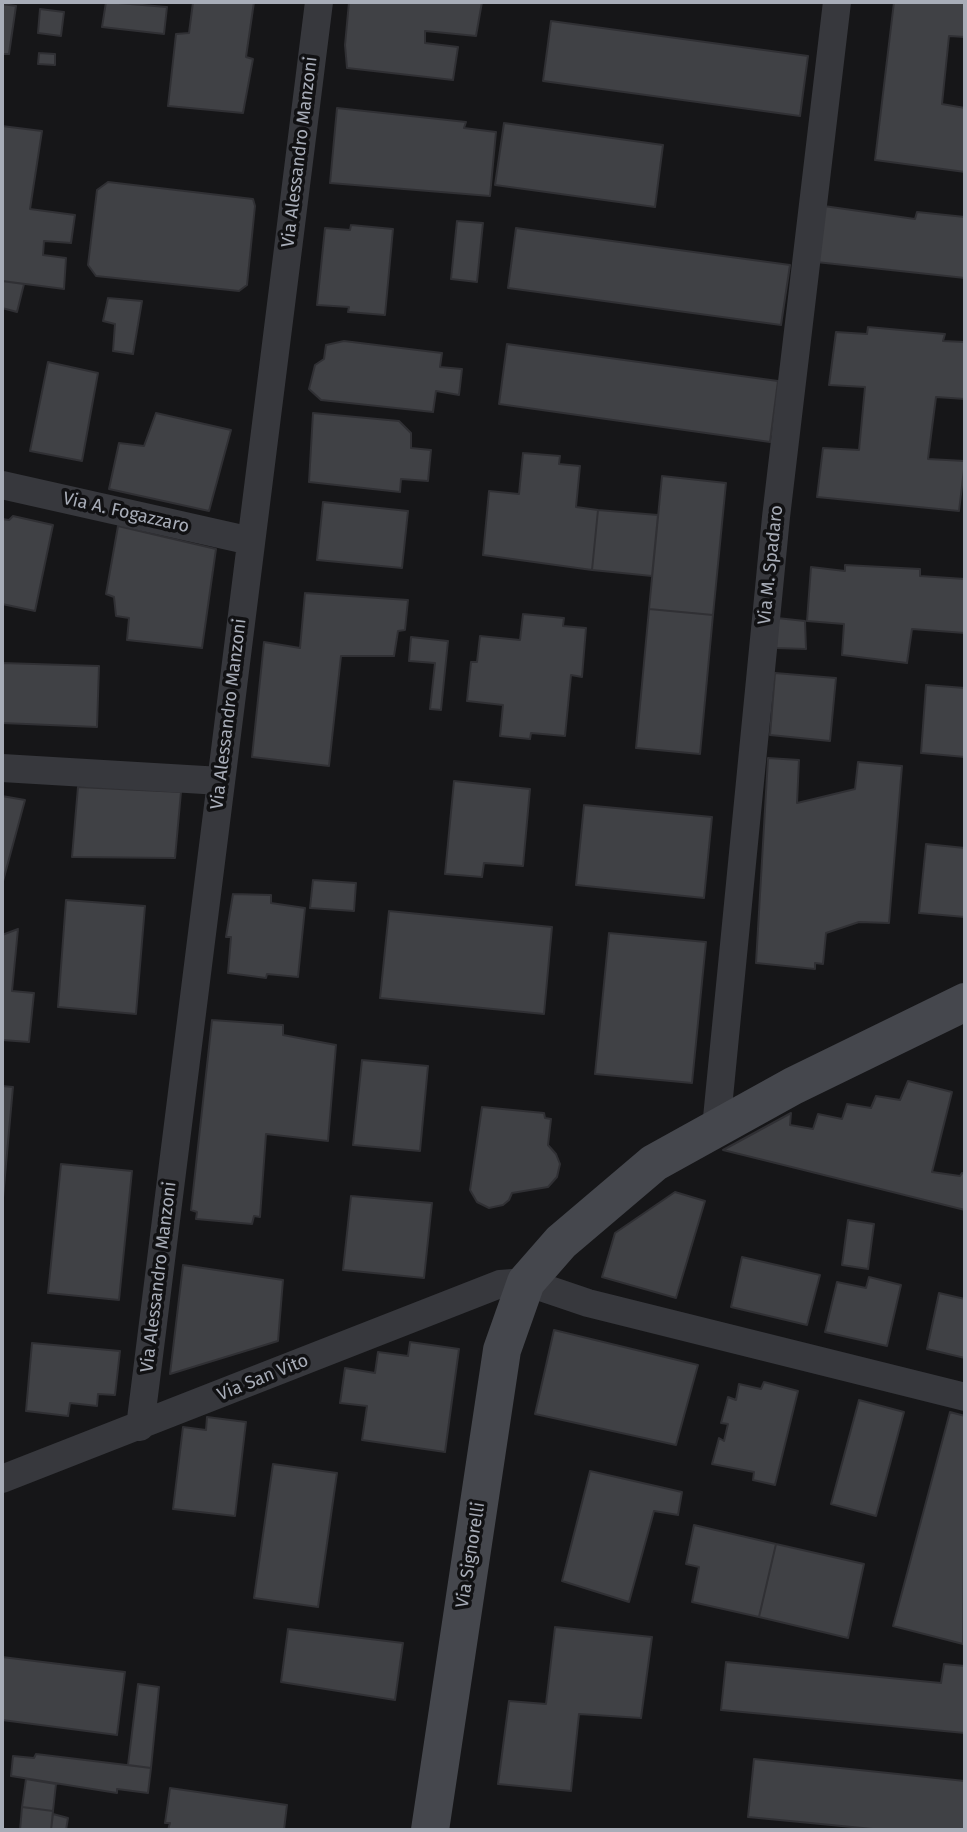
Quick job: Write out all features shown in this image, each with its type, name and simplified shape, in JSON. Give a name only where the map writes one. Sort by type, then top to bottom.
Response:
[{"type":"street","name":"Via Alessandro Manzoni","points":[[140,1427],[319,2]]},
{"type":"street","name":"Via M. Spadaro","points":[[716,1128],[776,517],[837,2]]},
{"type":"street","name":"Via A. Fogazzaro","points":[[2,485],[251,541]]},
{"type":"street","points":[[2,768],[221,781]]},
{"type":"street","points":[[965,1002],[793,1086],[654,1163],[561,1242],[526,1282],[588,1303],[965,1397]]},
{"type":"street","name":"Via San Vito","points":[[2,1479],[500,1284],[526,1282]]},
{"type":"street","name":"Via Signorelli","points":[[430,1830],[502,1350],[526,1282]]},
{"type":"building","points":[[106,2],[167,7],[164,34],[102,27]]},
{"type":"building","points":[[193,2],[254,2],[246,57],[253,59],[243,113],[168,106],[176,34],[189,33]]},
{"type":"building","points":[[349,2],[482,2],[476,36],[425,31],[425,43],[458,47],[453,80],[347,68],[345,45]]},
{"type":"building","points":[[894,2],[965,2],[965,37],[949,36],[942,104],[965,108],[965,172],[875,160]]},
{"type":"building","points":[[2,4],[16,6],[9,54],[2,54]]},
{"type":"building","points":[[40,9],[64,12],[61,36],[38,33]]},
{"type":"building","points":[[551,21],[808,56],[800,116],[543,81]]},
{"type":"building","points":[[39,53],[55,54],[55,65],[38,64]]},
{"type":"building","points":[[337,108],[466,122],[464,128],[496,132],[490,196],[330,183]]},
{"type":"building","points":[[504,123],[663,145],[655,207],[495,185]]},
{"type":"building","points":[[2,126],[42,131],[30,209],[75,215],[71,243],[44,241],[43,255],[66,258],[64,289],[2,281]]},
{"type":"building","points":[[108,182],[253,199],[255,206],[247,285],[239,291],[96,276],[88,265],[97,190]]},
{"type":"building","points":[[824,206],[915,219],[917,212],[965,217],[965,278],[816,262]]},
{"type":"building","points":[[457,221],[483,223],[477,282],[451,279]]},
{"type":"building","points":[[351,225],[393,229],[385,315],[348,312],[349,307],[317,305],[325,228],[350,230]]},
{"type":"building","points":[[516,228],[790,265],[781,325],[508,288]]},
{"type":"building","points":[[2,281],[24,284],[17,312],[2,308]]},
{"type":"building","points":[[108,298],[142,301],[133,354],[113,351],[115,324],[103,321]]},
{"type":"building","points":[[868,327],[945,334],[943,341],[965,342],[965,399],[936,397],[928,459],[965,461],[959,511],[817,497],[823,448],[859,450],[865,387],[829,385],[836,332],[867,334]]},
{"type":"building","points":[[344,341],[442,353],[440,367],[462,369],[459,395],[436,391],[433,412],[321,400],[309,389],[315,365],[324,359],[326,345]]},
{"type":"building","points":[[507,344],[778,381],[770,442],[499,404]]},
{"type":"building","points":[[48,362],[98,373],[82,461],[30,451]]},
{"type":"building","points":[[156,413],[231,430],[209,511],[109,489],[119,443],[144,446]]},
{"type":"building","points":[[313,413],[399,421],[411,433],[411,448],[431,450],[428,481],[401,479],[400,492],[309,482]]},
{"type":"building","points":[[523,453],[560,456],[559,464],[580,466],[576,507],[598,510],[592,570],[483,555],[489,491],[519,494]]},
{"type":"building","points":[[662,476],[726,483],[713,615],[649,609]]},
{"type":"building","points":[[323,502],[408,511],[402,568],[317,560]]},
{"type":"building","points":[[598,510],[658,515],[652,576],[592,570]]},
{"type":"building","points":[[13,516],[53,525],[35,611],[2,604],[2,519],[9,520]]},
{"type":"building","points":[[118,526],[216,549],[202,648],[127,640],[129,618],[116,616],[114,597],[106,594]]},
{"type":"building","points":[[845,565],[920,569],[920,576],[965,579],[965,633],[912,629],[907,663],[842,655],[844,624],[807,621],[811,567],[845,571]]},
{"type":"building","points":[[305,593],[408,600],[405,630],[398,631],[394,656],[341,656],[329,766],[252,757],[264,642],[300,648]]},
{"type":"building","points":[[649,609],[713,615],[700,754],[636,748]]},
{"type":"building","points":[[523,614],[564,618],[563,626],[586,628],[582,677],[571,675],[565,736],[531,733],[530,739],[500,736],[503,705],[467,701],[471,662],[477,662],[480,636],[520,640]]},
{"type":"building","points":[[777,618],[805,621],[806,649],[776,648]]},
{"type":"building","points":[[411,637],[448,641],[441,710],[430,709],[435,663],[409,661]]},
{"type":"building","points":[[2,663],[99,666],[97,727],[2,723]]},
{"type":"building","points":[[775,673],[836,678],[830,741],[770,735]]},
{"type":"building","points":[[926,685],[965,688],[965,757],[921,753]]},
{"type":"building","points":[[768,758],[799,760],[797,803],[855,789],[858,762],[902,766],[889,923],[859,922],[826,933],[823,964],[815,963],[815,969],[756,963]]},
{"type":"building","points":[[454,781],[530,789],[523,866],[484,863],[482,877],[445,874]]},
{"type":"building","points":[[78,787],[181,792],[175,858],[72,857]]},
{"type":"building","points":[[2,796],[25,800],[2,885]]},
{"type":"building","points":[[584,805],[712,817],[704,898],[576,885]]},
{"type":"building","points":[[926,844],[965,848],[965,917],[919,913]]},
{"type":"building","points":[[313,880],[356,883],[354,911],[310,908]]},
{"type":"building","points":[[233,894],[271,895],[271,903],[305,908],[298,977],[267,974],[266,978],[228,973],[231,937],[226,937]]},
{"type":"building","points":[[66,900],[145,906],[136,1014],[58,1007]]},
{"type":"building","points":[[389,911],[552,927],[544,1014],[380,998]]},
{"type":"building","points":[[18,929],[12,991],[34,993],[29,1042],[2,1040],[2,935]]},
{"type":"building","points":[[609,933],[706,942],[692,1083],[595,1074]]},
{"type":"building","points":[[212,1020],[283,1025],[283,1035],[336,1045],[328,1141],[266,1134],[260,1217],[254,1216],[252,1224],[196,1219],[197,1212],[191,1210]]},
{"type":"building","points":[[362,1060],[428,1066],[420,1151],[353,1145]]},
{"type":"building","points":[[908,1081],[952,1092],[932,1172],[960,1176],[965,1174],[965,1210],[723,1150],[791,1113],[790,1125],[813,1129],[818,1114],[842,1119],[847,1104],[871,1108],[876,1096],[900,1100]]},
{"type":"building","points":[[2,1086],[13,1087],[2,1209]]},
{"type":"building","points":[[482,1107],[544,1113],[545,1118],[551,1119],[548,1145],[560,1164],[557,1177],[548,1187],[512,1193],[503,1205],[489,1208],[477,1202],[470,1190]]},
{"type":"building","points":[[61,1164],[132,1171],[119,1300],[48,1293]]},
{"type":"building","points":[[675,1192],[705,1201],[676,1298],[602,1277],[615,1233]]},
{"type":"building","points":[[351,1196],[432,1203],[424,1278],[343,1270]]},
{"type":"building","points":[[848,1220],[874,1224],[868,1269],[842,1265]]},
{"type":"building","points":[[742,1257],[820,1275],[807,1325],[731,1307]]},
{"type":"building","points":[[183,1265],[283,1280],[278,1341],[170,1374]]},
{"type":"building","points":[[869,1277],[901,1285],[887,1346],[825,1332],[837,1282],[866,1288]]},
{"type":"building","points":[[939,1293],[965,1299],[965,1358],[927,1349]]},
{"type":"building","points":[[554,1330],[698,1365],[676,1445],[535,1414]]},
{"type":"building","points":[[410,1342],[459,1349],[445,1452],[362,1440],[367,1406],[340,1403],[345,1368],[375,1373],[378,1352],[408,1356]]},
{"type":"building","points":[[32,1343],[120,1351],[115,1395],[98,1394],[97,1406],[70,1403],[68,1416],[26,1411]]},
{"type":"building","points":[[764,1382],[798,1391],[775,1485],[753,1480],[754,1472],[712,1464],[719,1438],[724,1441],[728,1424],[721,1423],[728,1397],[736,1400],[739,1384],[761,1389]]},
{"type":"building","points":[[859,1400],[904,1412],[876,1516],[831,1504]]},
{"type":"building","points":[[950,1412],[965,1416],[963,1644],[893,1626]]},
{"type":"building","points":[[207,1417],[246,1422],[235,1516],[173,1509],[183,1427],[206,1430]]},
{"type":"building","points":[[273,1464],[337,1473],[318,1607],[254,1598]]},
{"type":"building","points":[[590,1471],[682,1492],[678,1515],[654,1511],[629,1602],[562,1581]]},
{"type":"building","points":[[694,1525],[776,1544],[759,1617],[692,1602],[699,1567],[686,1564]]},
{"type":"building","points":[[776,1544],[864,1564],[848,1638],[759,1617]]},
{"type":"building","points":[[555,1627],[652,1637],[641,1718],[579,1714],[571,1791],[498,1784],[509,1701],[546,1704]]},
{"type":"building","points":[[288,1629],[403,1643],[395,1700],[281,1682]]},
{"type":"building","points":[[2,1657],[125,1672],[117,1735],[2,1720]]},
{"type":"building","points":[[726,1662],[941,1683],[944,1664],[965,1666],[965,1733],[721,1710]]},
{"type":"building","points":[[138,1684],[159,1687],[151,1768],[128,1765]]},
{"type":"building","points":[[36,1754],[151,1768],[148,1793],[117,1789],[117,1793],[11,1776],[13,1756],[34,1758]]},
{"type":"building","points":[[754,1759],[965,1781],[965,1830],[883,1830],[748,1817]]},
{"type":"building","points":[[26,1779],[56,1784],[53,1811],[22,1807]]},
{"type":"building","points":[[170,1788],[287,1805],[284,1830],[168,1830],[170,1823],[165,1823]]},
{"type":"building","points":[[22,1807],[53,1811],[51,1830],[20,1830]]},
{"type":"building","points":[[53,1814],[68,1818],[66,1830],[51,1830]]}]
